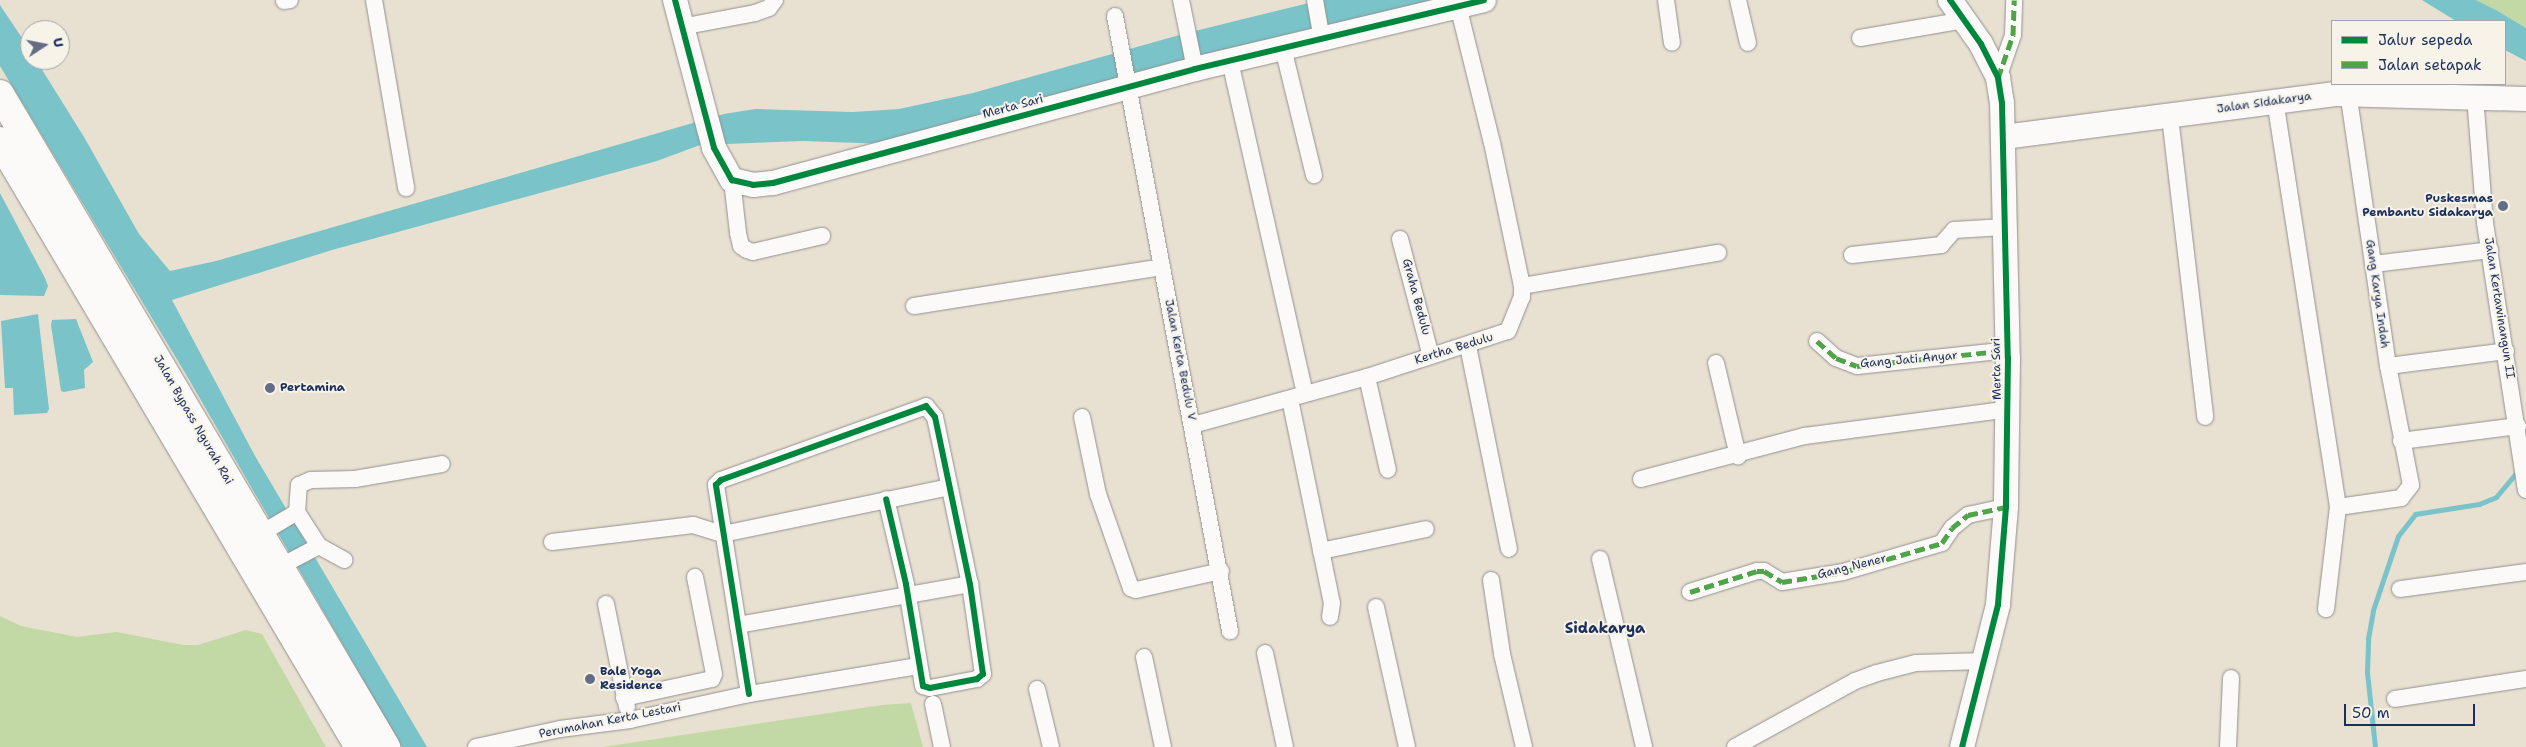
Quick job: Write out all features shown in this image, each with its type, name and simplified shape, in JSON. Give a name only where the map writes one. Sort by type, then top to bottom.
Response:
[{"type":"highway","name":"Jalan Bypass Ngurah Rai","points":[[0,94],[42,188],[359,747]]},
{"type":"highway","name":"Jalan Bypass Ngurah Rai","points":[[0,141],[42,188],[265,530],[386,747]]},
{"type":"street","points":[[374,0],[406,188]]},
{"type":"street","points":[[675,0],[680,27],[714,148],[732,180],[741,246],[747,250],[822,236]]},
{"type":"street","points":[[680,27],[755,13],[769,8],[774,0]]},
{"type":"street","points":[[1182,0],[1184,25],[1194,66]]},
{"type":"street","points":[[1315,0],[1321,35]]},
{"type":"street","name":"Merta Sari","points":[[732,180],[752,185],[773,183],[1129,86],[1194,66],[1230,61],[1283,48],[1321,35],[1484,0]]},
{"type":"street","points":[[1666,0],[1672,43]]},
{"type":"street","points":[[1738,0],[1748,43]]},
{"type":"street","name":"Merta Sari","points":[[1950,0],[1965,20],[1998,78],[2004,137],[2009,409],[2006,508],[1998,605],[1986,661],[1962,747]]},
{"type":"street","points":[[1998,78],[2013,35],[2014,0]]},
{"type":"street","name":"Kertha Bedulu","points":[[1193,425],[1367,377],[1468,346],[1508,331],[1522,297],[1522,286],[1492,143],[1458,6]]},
{"type":"street","name":"Jalan Kerta Bedulu V","points":[[1115,16],[1221,571],[1230,631]]},
{"type":"street","points":[[1860,38],[1965,20]]},
{"type":"street","points":[[1283,48],[1314,175]]},
{"type":"street","points":[[1230,61],[1303,385]]},
{"type":"street","name":"Jalan Sidakarya","points":[[2004,137],[2170,117],[2275,100],[2348,93],[2526,99]]},
{"type":"street","name":"Gang Karya Indah","points":[[2338,507],[2391,500],[2408,493],[2411,485],[2388,366],[2348,93]]},
{"type":"street","name":"Jalan Kertawinangun II","points":[[2475,96],[2478,166],[2525,471],[2526,490]]},
{"type":"street","points":[[2275,100],[2338,507],[2326,609]]},
{"type":"street","points":[[2170,117],[2205,417]]},
{"type":"street","points":[[1852,256],[1941,245],[1954,230],[2005,227]]},
{"type":"street","name":"Graha Bedulu","points":[[1400,239],[1432,356]]},
{"type":"street","points":[[2373,264],[2490,250]]},
{"type":"street","points":[[1522,286],[1718,253]]},
{"type":"street","points":[[914,306],[1162,267]]},
{"type":"street","name":"Gang Jati Anyar","points":[[1817,341],[1836,358],[1858,366],[2008,350]]},
{"type":"street","points":[[1468,346],[1509,549]]},
{"type":"street","points":[[2388,366],[2506,350]]},
{"type":"street","points":[[1716,363],[1738,456]]},
{"type":"street","points":[[1367,377],[1388,470]]},
{"type":"street","points":[[1290,399],[1332,604],[1330,617]]},
{"type":"street","points":[[748,694],[723,534],[714,492],[721,480],[926,406],[935,417],[970,584],[983,674],[978,678],[930,688],[923,686],[886,499]]},
{"type":"street","points":[[1641,479],[1738,456],[1805,436],[2009,409]]},
{"type":"street","points":[[1082,417],[1098,494],[1131,588],[1136,590],[1221,571]]},
{"type":"street","points":[[2401,441],[2518,426]]},
{"type":"street","points":[[344,560],[315,549],[294,513],[299,485],[311,480],[355,479],[442,464]]},
{"type":"street","points":[[552,542],[693,525],[723,534],[949,487]]},
{"type":"street","name":"Gang Nener","points":[[1690,592],[1757,571],[1764,571],[1782,582],[1843,572],[1942,543],[1952,528],[1968,516],[2006,508]]},
{"type":"street","points":[[265,530],[294,513]]},
{"type":"street","points":[[1321,551],[1426,529]]},
{"type":"street","points":[[283,565],[315,549]]},
{"type":"street","points":[[1600,559],[1644,747]]},
{"type":"street","points":[[2400,588],[2526,572]]},
{"type":"street","points":[[624,698],[712,679],[714,674],[695,577]]},
{"type":"street","points":[[1491,580],[1502,654],[1524,747]]},
{"type":"street","points":[[738,625],[907,598],[970,584]]},
{"type":"street","points":[[606,604],[630,720]]},
{"type":"street","points":[[1376,607],[1407,747]]},
{"type":"street","points":[[1265,653],[1285,747]]},
{"type":"street","points":[[1144,657],[1163,747]]},
{"type":"street","points":[[1735,747],[1855,681],[1877,673],[1916,663],[1986,661]]},
{"type":"street","name":"Perumahan Kerta Lestari","points":[[476,747],[560,729],[630,720],[715,700],[918,666]]},
{"type":"street","points":[[2228,747],[2231,678]]},
{"type":"street","points":[[2395,699],[2526,679]]},
{"type":"street","points":[[1037,689],[1051,747]]},
{"type":"street","points":[[933,704],[942,747]]},
{"type":"green space","points":[[2476,0],[2526,0],[2526,28],[2496,10]]},
{"type":"green space","points":[[0,616],[21,626],[77,637],[117,632],[183,645],[198,645],[246,630],[262,634],[326,747],[0,747]]},
{"type":"green space","points":[[911,703],[923,747],[603,747],[882,705]]},
{"type":"water","points":[[1321,0],[1431,0],[888,144],[803,141],[700,145],[657,161],[332,250],[172,300],[255,456],[427,747],[402,747],[184,371],[0,66],[0,5],[20,35],[20,70],[42,70],[84,137],[139,234],[170,271],[216,261],[724,114],[755,109],[853,112],[899,109],[973,93],[1183,34]]},
{"type":"water","points":[[2422,0],[2476,0],[2496,10],[2526,28],[2526,61],[2506,51],[2506,20],[2454,20]]},
{"type":"water","points":[[0,193],[45,278],[48,286],[44,296],[0,295]]},
{"type":"water","points":[[38,314],[49,409],[47,413],[14,415],[13,388],[5,388],[1,321]]},
{"type":"water","points":[[76,319],[93,362],[84,370],[85,388],[64,392],[61,391],[51,325],[52,320]]},
{"type":"waterway","points":[[2375,747],[2367,672],[2368,639],[2373,610],[2398,536],[2415,514],[2479,504],[2496,497],[2519,470]]},
{"type":"marked path","points":[[1998,78],[2013,35],[2014,0]]},
{"type":"marked path","points":[[1817,341],[1836,358],[1857,366],[2008,350]]},
{"type":"marked path","points":[[1690,592],[1757,571],[1764,571],[1782,582],[1843,572],[1942,543],[1952,528],[1968,515],[2006,507]]},
{"type":"cycle path","points":[[675,0],[714,148],[732,180],[753,185],[773,183],[1195,69],[1484,0]]},
{"type":"cycle path","points":[[1950,0],[1981,44],[1998,78],[2002,103],[2008,358],[2006,507],[1998,605],[1962,747]]},
{"type":"cycle path","points":[[749,694],[716,485],[721,480],[926,406],[935,417],[970,584],[983,674],[977,679],[930,688],[923,686],[906,584],[886,499]]},
{"type":"place","name":"Puskesmas Pembantu Sidakarya","points":[[2503,206]]},
{"type":"place","name":"Pertamina","points":[[270,388]]},
{"type":"place","name":"Bale Yoga Residence","points":[[590,679]]},
{"type":"district","name":"Sidakarya","points":[[1605,629]]}]
